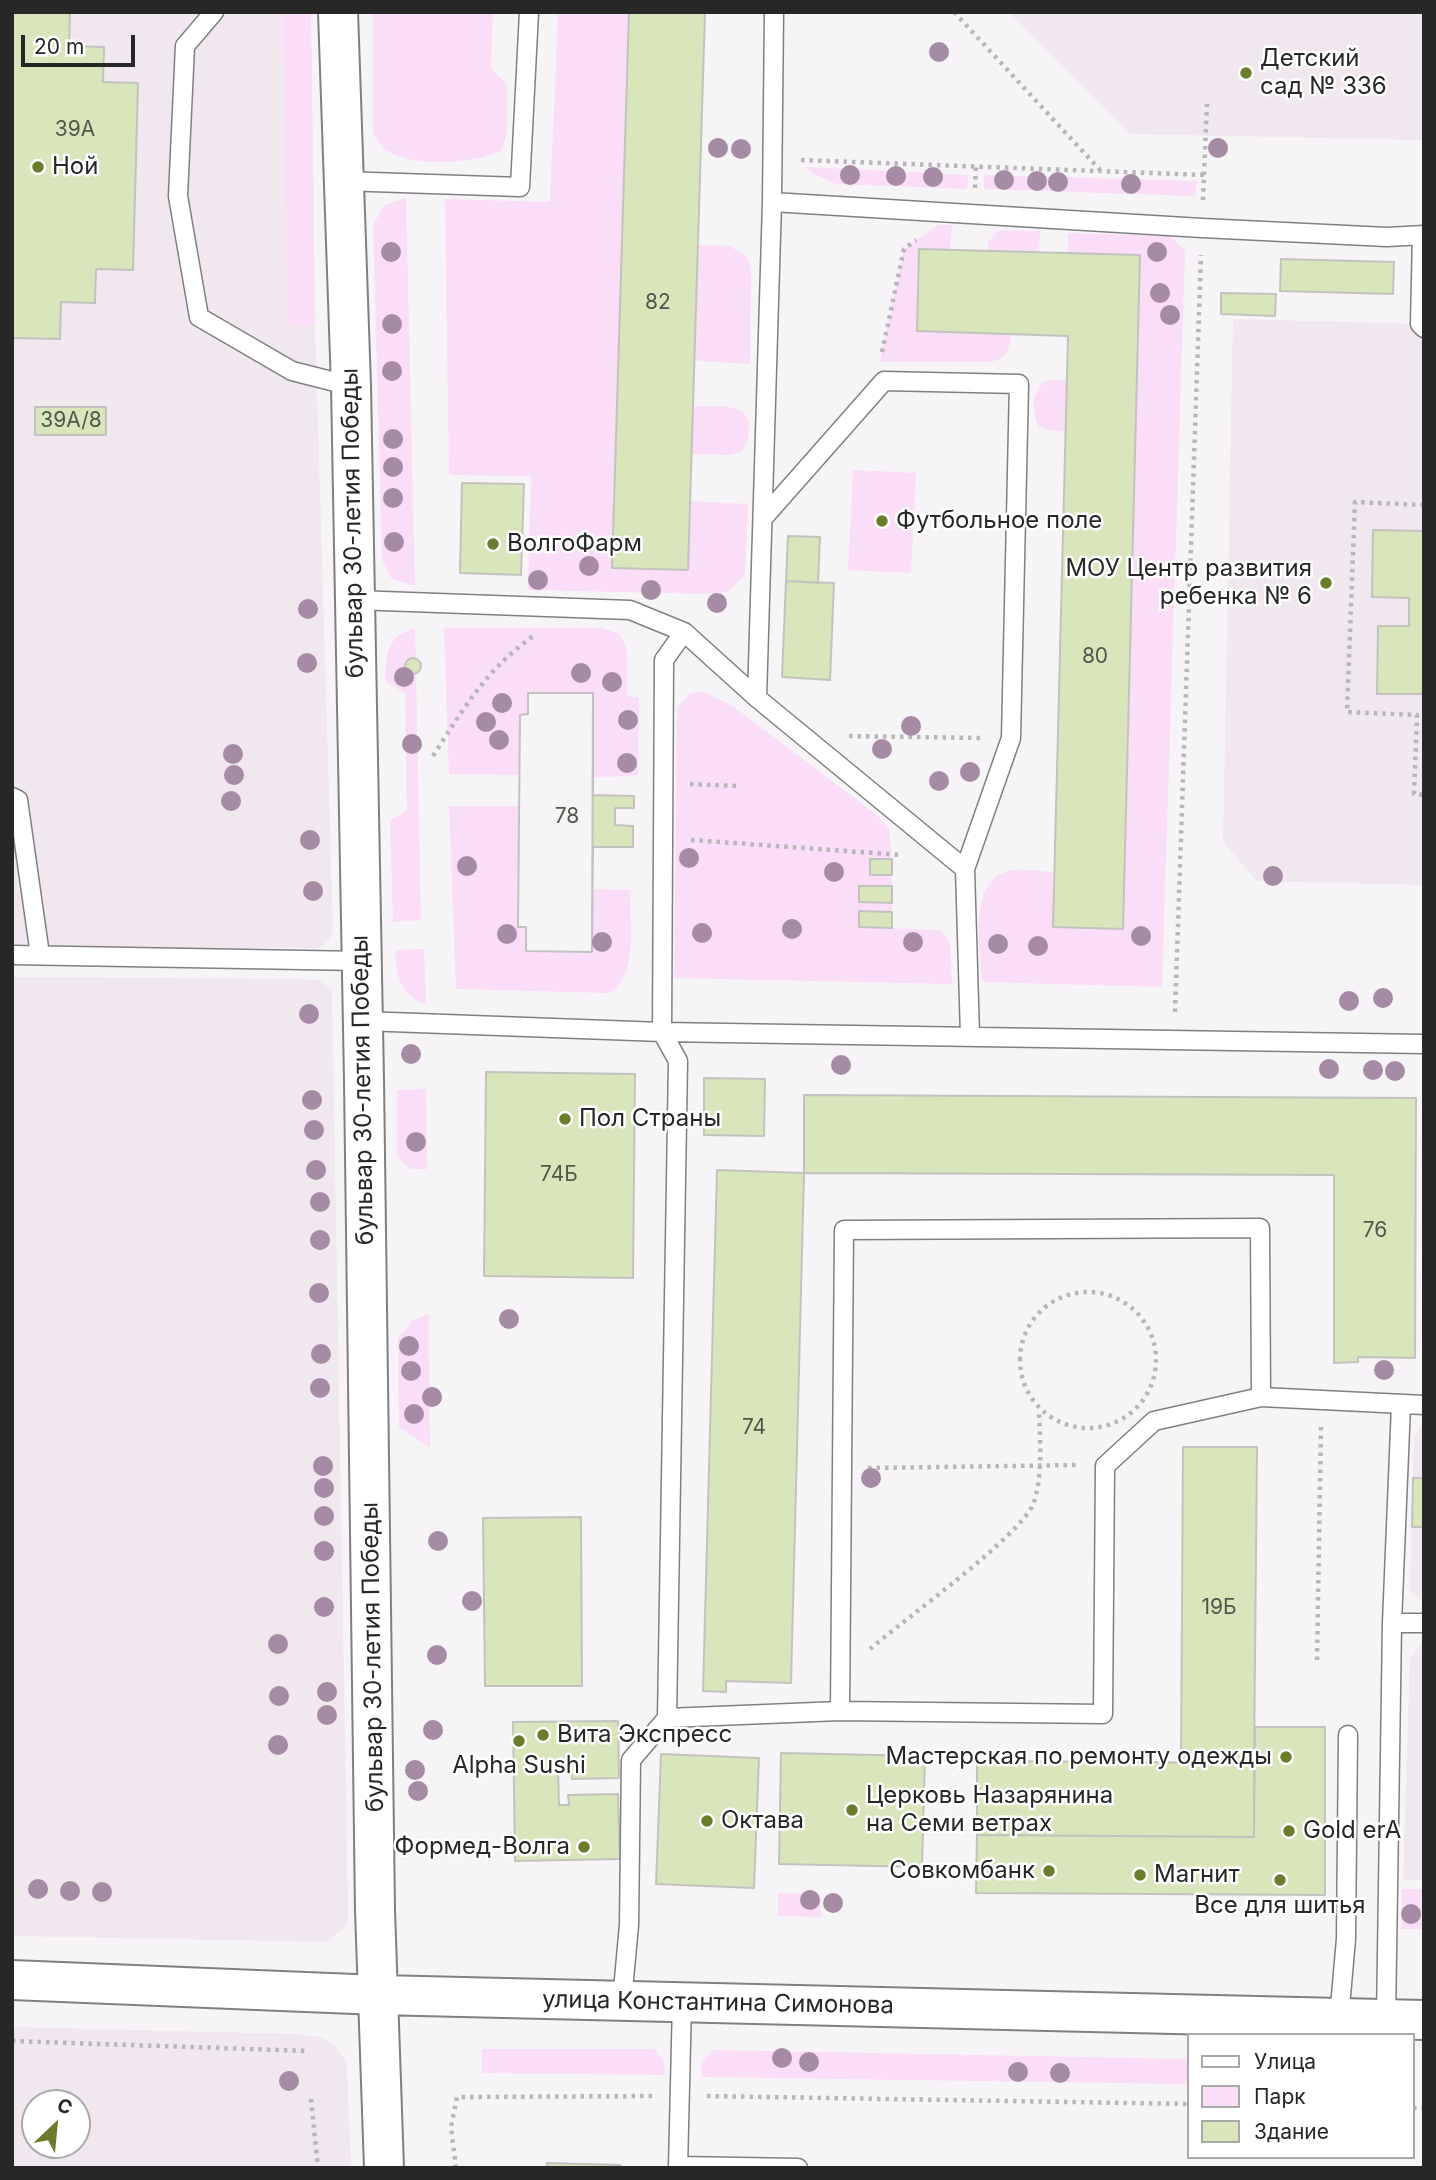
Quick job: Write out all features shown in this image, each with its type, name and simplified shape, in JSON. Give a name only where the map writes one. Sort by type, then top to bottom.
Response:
[{"type":"main road","name":"бульвар 30-летия Победы","points":[[338,12],[351,386],[384,2168]]},
{"type":"main road","name":"улица Константина Симонова","points":[[12,1980],[379,1995],[1424,2020]]},
{"type":"lane","points":[[214,12],[185,46],[178,196],[199,317],[292,371],[351,386]]},
{"type":"lane","points":[[342,181],[520,187],[528,12]]},
{"type":"lane","points":[[757,698],[772,202],[774,12]]},
{"type":"lane","points":[[772,202],[1202,228],[1423,235],[1420,324],[1424,328]]},
{"type":"lane","points":[[764,517],[884,381],[1019,384],[1012,738],[958,864],[970,1035]]},
{"type":"lane","points":[[355,600],[630,610],[684,632],[799,735],[958,864]]},
{"type":"lane","points":[[622,2001],[629,1925],[631,1760],[667,1718],[678,1061],[662,1032],[664,660],[684,632]]},
{"type":"lane","points":[[12,797],[18,800],[40,955]]},
{"type":"lane","points":[[12,955],[361,961]]},
{"type":"lane","points":[[363,1021],[662,1032],[1424,1044]]},
{"type":"lane","points":[[840,1711],[845,1468],[845,1230],[1260,1228],[1261,1397]]},
{"type":"lane","points":[[667,1718],[840,1711],[1103,1714],[1105,1466],[1154,1421],[1261,1397],[1424,1405]]},
{"type":"lane","points":[[1386,2019],[1392,1623],[1401,1405]]},
{"type":"lane","points":[[1392,1623],[1424,1623]]},
{"type":"lane","points":[[1339,2018],[1346,1939],[1348,1735]]},
{"type":"lane","points":[[682,2002],[678,2167],[799,2168]]},
{"type":"path","points":[[954,12],[1100,171]]},
{"type":"path","points":[[1174,1041],[1207,104]]},
{"type":"path","points":[[773,159],[1204,175]]},
{"type":"path","points":[[884,381],[880,362],[904,249],[954,213]]},
{"type":"path","points":[[1424,505],[1355,502],[1347,712],[1418,715],[1414,794],[1424,794]]},
{"type":"path","points":[[433,756],[476,688],[510,652],[574,609]]},
{"type":"path","points":[[799,735],[1012,738]]},
{"type":"path","points":[[665,783],[737,786]]},
{"type":"path","points":[[665,838],[958,864]]},
{"type":"path","points":[[841,1675],[1007,1534],[1034,1504],[1041,1465],[1039,1410],[1026,1390],[1019,1367],[1021,1343],[1031,1321],[1048,1304],[1069,1294],[1093,1292],[1116,1298],[1136,1311],[1153,1339],[1156,1370],[1150,1391],[1137,1408],[1119,1422],[1099,1428],[1077,1428],[1057,1422],[1039,1410]]},
{"type":"path","points":[[1317,1660],[1322,1401]]},
{"type":"path","points":[[845,1468],[1105,1466]]},
{"type":"path","points":[[12,2041],[309,2051]]},
{"type":"path","points":[[456,2168],[451,2127],[457,2097],[680,2095],[1188,2104]]},
{"type":"path","points":[[311,2099],[318,2168]]},
{"type":"shaded area","points":[[12,12],[311,12],[315,325],[333,928],[331,938],[320,948],[12,948]]},
{"type":"shaded area","name":"Детский сад № 336","points":[[1008,12],[1424,12],[1424,140],[1130,134]]},
{"type":"shaded area","name":"МОУ Центр развития ребенка № 6","points":[[1233,319],[1424,324],[1424,885],[1257,881],[1223,842]]},
{"type":"shaded area","points":[[12,977],[304,979],[321,981],[332,990],[348,1910],[347,1925],[327,1942],[12,1936]]},
{"type":"shaded area","points":[[1424,1422],[1424,1604],[1410,1590],[1414,1436]]},
{"type":"shaded area","points":[[1424,1640],[1424,1880],[1403,1880],[1410,1659]]},
{"type":"shaded area","points":[[12,2027],[296,2034],[320,2037],[333,2044],[347,2063],[351,2168],[12,2168]]},
{"type":"green space","points":[[283,12],[311,12],[315,325],[287,326]]},
{"type":"green space","points":[[373,12],[493,12],[491,68],[507,85],[507,132],[502,150],[461,161],[428,162],[399,156],[384,147],[373,134]]},
{"type":"green space","points":[[558,12],[629,12],[612,567],[688,570],[691,501],[748,504],[745,575],[729,591],[715,594],[528,590],[531,476],[449,475],[445,199],[550,202]]},
{"type":"green space","points":[[806,167],[968,175],[967,189],[836,184],[813,174]]},
{"type":"green space","points":[[984,175],[1197,181],[1195,196],[984,189]]},
{"type":"green space","points":[[406,198],[415,586],[391,578],[382,560],[373,225],[384,205]]},
{"type":"green space","points":[[938,225],[952,225],[950,249],[919,249],[917,331],[1011,334],[1008,349],[1001,358],[991,362],[880,362],[904,249]]},
{"type":"green space","points":[[999,230],[1040,231],[1039,252],[988,251],[988,242]]},
{"type":"green space","points":[[1068,233],[1170,236],[1185,251],[1162,987],[982,982],[979,920],[981,904],[993,879],[1010,871],[1054,872],[1140,255],[1068,253]]},
{"type":"green space","points":[[698,245],[730,246],[748,258],[751,272],[750,364],[695,361]]},
{"type":"green space","points":[[1048,380],[1067,380],[1066,431],[1047,430],[1038,426],[1034,400],[1038,389]]},
{"type":"green space","points":[[693,406],[728,407],[743,413],[748,419],[749,431],[747,443],[741,452],[729,455],[692,454]]},
{"type":"green space","name":"Футбольное поле","points":[[853,470],[916,473],[911,573],[848,570]]},
{"type":"green space","points":[[415,628],[416,658],[409,657],[404,662],[405,669],[416,674],[421,920],[393,922],[390,820],[407,811],[405,693],[386,682],[386,663],[393,642],[398,636]]},
{"type":"green space","points":[[444,628],[602,628],[620,634],[627,650],[627,696],[639,698],[638,775],[593,778],[593,693],[529,693],[528,714],[520,715],[519,775],[449,774]]},
{"type":"green space","points":[[703,692],[730,704],[877,815],[889,829],[892,859],[870,859],[871,875],[892,875],[892,886],[859,886],[859,902],[892,903],[892,912],[860,911],[859,927],[940,930],[950,942],[952,984],[674,978],[677,709],[690,693]]},
{"type":"green space","points":[[449,806],[519,806],[519,927],[526,927],[526,951],[592,952],[592,889],[630,890],[629,960],[626,973],[610,993],[456,989]]},
{"type":"green space","points":[[424,949],[426,1005],[410,995],[401,983],[395,950]]},
{"type":"green space","points":[[426,1089],[427,1169],[410,1169],[397,1156],[397,1090]]},
{"type":"green space","points":[[429,1314],[430,1448],[399,1427],[398,1338],[413,1320]]},
{"type":"green space","points":[[1402,1889],[1424,1889],[1424,1929],[1401,1929]]},
{"type":"green space","points":[[778,1893],[820,1894],[821,1917],[778,1916]]},
{"type":"green space","points":[[482,2049],[654,2049],[664,2061],[665,2075],[482,2073]]},
{"type":"green space","points":[[713,2050],[1188,2059],[1188,2084],[702,2077],[701,2063]]},
{"type":"building","points":[[12,12],[70,12],[69,46],[104,47],[103,82],[138,83],[133,270],[96,269],[95,303],[61,302],[60,339],[12,338]]},
{"type":"building","points":[[629,12],[705,12],[688,570],[612,568]]},
{"type":"building","points":[[919,249],[1140,255],[1123,929],[1053,927],[1068,336],[917,331]]},
{"type":"building","points":[[1281,259],[1394,262],[1393,294],[1280,291]]},
{"type":"building","points":[[1221,293],[1276,294],[1275,316],[1221,314]]},
{"type":"building","points":[[35,407],[106,407],[106,435],[35,435]]},
{"type":"building","points":[[462,483],[524,484],[521,575],[460,573]]},
{"type":"building","points":[[1373,530],[1424,531],[1424,694],[1377,694],[1378,626],[1409,626],[1409,598],[1372,597]]},
{"type":"building","points":[[788,536],[820,537],[818,583],[786,581]]},
{"type":"building","points":[[786,581],[834,583],[830,680],[782,677]]},
{"type":"building","points":[[410,658],[416,658],[421,666],[419,672],[410,674],[405,669],[405,663]]},
{"type":"building","points":[[528,693],[593,693],[593,795],[634,796],[634,808],[615,808],[615,825],[633,826],[633,847],[593,847],[592,952],[526,951],[526,927],[518,927],[520,715],[528,714]]},
{"type":"building","points":[[528,693],[593,693],[592,952],[526,951],[526,927],[518,927],[520,715],[528,714]]},
{"type":"building","points":[[870,859],[892,859],[892,875],[870,875]]},
{"type":"building","points":[[859,886],[892,886],[892,903],[859,902]]},
{"type":"building","points":[[859,911],[892,912],[892,928],[859,927]]},
{"type":"building","points":[[486,1072],[635,1074],[633,1278],[484,1276]]},
{"type":"building","points":[[704,1078],[765,1079],[764,1136],[704,1135]]},
{"type":"building","points":[[804,1095],[1416,1098],[1415,1358],[1358,1357],[1358,1362],[1334,1363],[1334,1175],[804,1173]]},
{"type":"building","points":[[717,1170],[804,1173],[791,1683],[726,1681],[726,1692],[703,1691]]},
{"type":"building","points":[[1183,1447],[1257,1447],[1254,1763],[1181,1763]]},
{"type":"building","points":[[1413,1478],[1424,1478],[1424,1527],[1412,1527]]},
{"type":"building","points":[[581,1517],[582,1686],[485,1686],[483,1518]]},
{"type":"building","points":[[618,1721],[619,1778],[572,1779],[571,1770],[558,1770],[559,1805],[569,1805],[568,1795],[618,1794],[620,1859],[515,1861],[513,1722]]},
{"type":"building","points":[[1255,1727],[1325,1727],[1325,1895],[976,1893],[977,1835],[1254,1837]]},
{"type":"building","name":"Церковь Назарянина на Семи ветрах","points":[[781,1753],[925,1756],[922,1867],[779,1864]]},
{"type":"building","name":"Октава","points":[[661,1754],[759,1758],[754,1888],[656,1884]]},
{"type":"building","points":[[977,1761],[1254,1763],[1254,1837],[977,1835]]},
{"type":"building","points":[[547,2163],[620,2165],[620,2168],[547,2168]]},
{"type":"place","name":"Детский сад № 336","points":[[1246,73]]},
{"type":"place","name":"Ной","points":[[38,167]]},
{"type":"place","name":"Футбольное поле","points":[[882,521]]},
{"type":"place","name":"ВолгоФарм","points":[[493,544]]},
{"type":"place","name":"МОУ Центр развития ребенка № 6","points":[[1326,583]]},
{"type":"place","name":"Пол Страны","points":[[565,1119]]},
{"type":"place","name":"Вита Экспресс","points":[[543,1735]]},
{"type":"place","name":"Alpha Sushi","points":[[519,1741]]},
{"type":"place","name":"Мастерская по ремонту одежды","points":[[1286,1757]]},
{"type":"place","name":"Церковь Назарянина на Семи ветрах","points":[[852,1810]]},
{"type":"place","name":"Октава","points":[[707,1821]]},
{"type":"place","name":"Gold erA","points":[[1289,1831]]},
{"type":"place","name":"Формед-Волга","points":[[584,1847]]},
{"type":"place","name":"Совкомбанк","points":[[1049,1871]]},
{"type":"place","name":"Магнит","points":[[1140,1875]]},
{"type":"place","name":"Все для шитья","points":[[1280,1880]]}]
